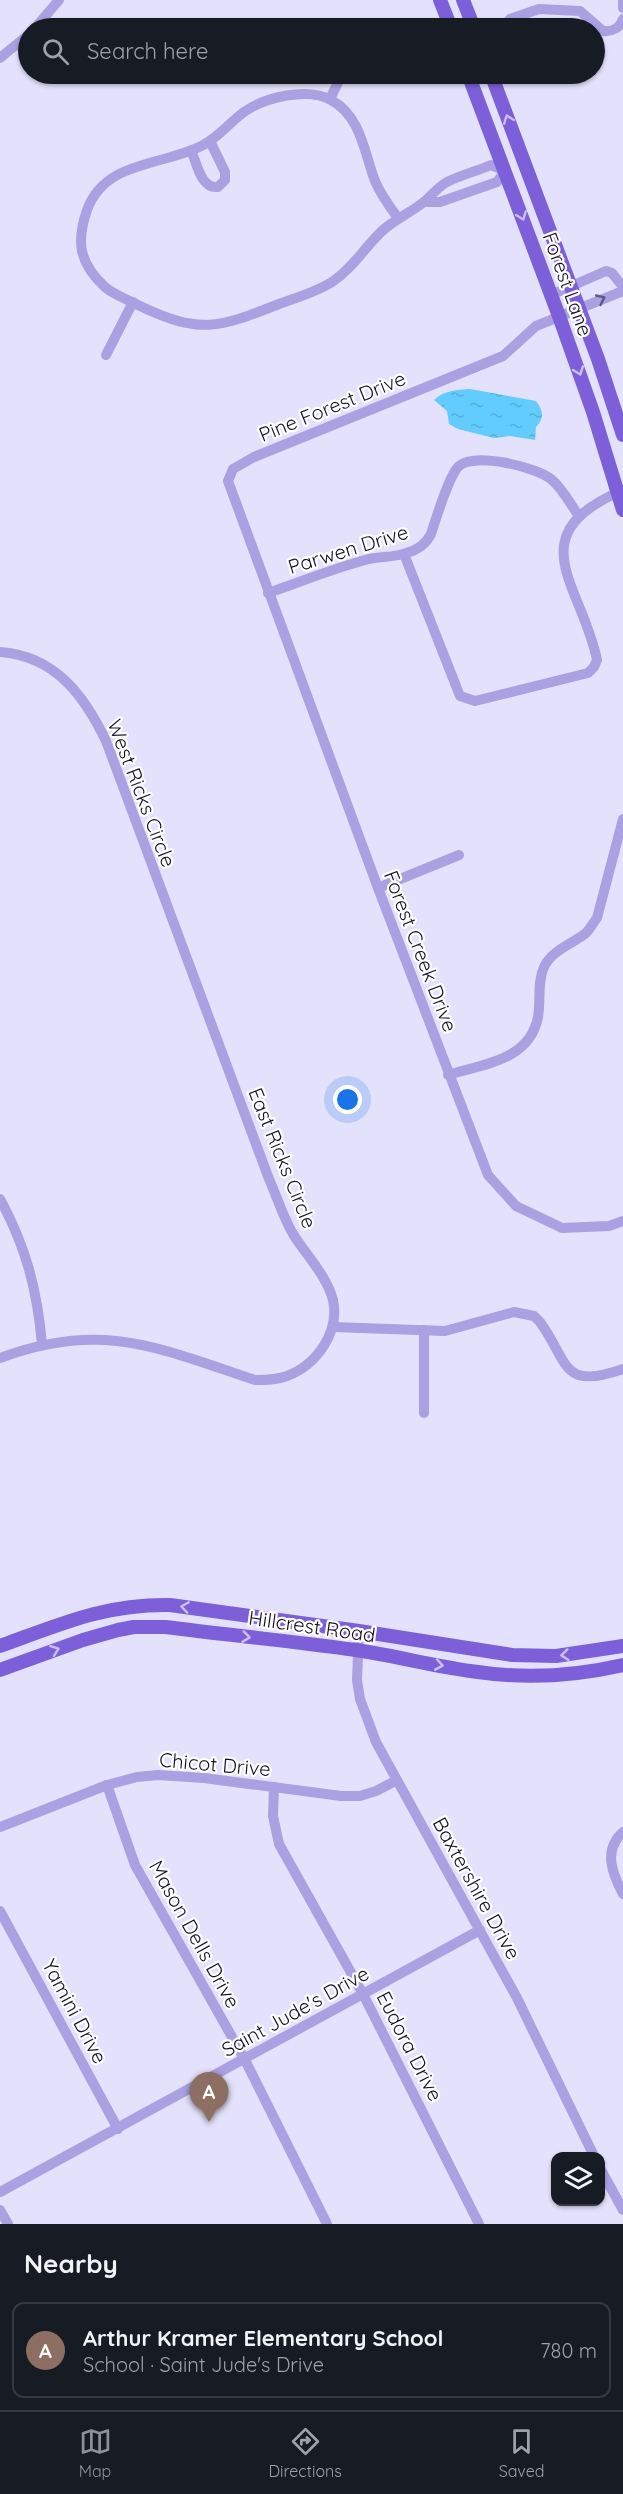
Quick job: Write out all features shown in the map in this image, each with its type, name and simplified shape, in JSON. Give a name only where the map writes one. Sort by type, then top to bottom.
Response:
[{"type":"main road","points":[[440,0],[447,18]]},
{"type":"main road","points":[[463,0],[470,18]]},
{"type":"main road","name":"Forest Lane","points":[[472,84],[559,316],[620,492],[623,510]]},
{"type":"main road","name":"Forest Lane","points":[[495,84],[580,310],[618,399],[623,435]]},
{"type":"main road","points":[[505,171],[525,164]]},
{"type":"main road","name":"Hillcrest Road","points":[[0,1646],[97,1612],[133,1605],[170,1605],[359,1630],[512,1655],[555,1656],[623,1646]]},
{"type":"main road","name":"Hillcrest Road","points":[[0,1670],[83,1640],[134,1627],[165,1627],[357,1650],[505,1675],[550,1676],[588,1673],[623,1665]]},
{"type":"street","points":[[44,18],[59,0]]},
{"type":"street","points":[[623,0],[623,8]]},
{"type":"street","points":[[512,18],[531,10],[581,6],[592,18]]},
{"type":"street","points":[[605,31],[617,28],[623,19]]},
{"type":"street","points":[[0,57],[18,43]]},
{"type":"street","points":[[330,99],[337,84]]},
{"type":"street","points":[[398,218],[379,190],[353,120],[330,99],[310,94],[293,95],[269,101],[246,111],[210,141],[191,150],[146,163],[111,179],[94,195],[79,238],[85,261],[95,279],[108,291],[195,325],[208,326],[232,322],[330,283],[398,218],[424,202],[446,183],[491,165],[505,171],[497,182],[440,202],[424,202]]},
{"type":"street","points":[[191,150],[204,183],[210,187],[218,187],[224,183],[225,172],[210,141]]},
{"type":"street","points":[[551,295],[572,288],[606,271],[612,273],[623,289],[580,310],[559,316]]},
{"type":"street","points":[[106,355],[133,302]]},
{"type":"street","name":"Pine Forest Drive","points":[[268,593],[229,486],[229,474],[233,468],[254,457],[503,356],[536,326],[559,316]]},
{"type":"street","name":"Parwen Drive","points":[[268,593],[358,562],[387,555],[404,554],[427,542],[453,474],[459,465],[469,460],[481,459],[537,471],[555,483],[579,516]]},
{"type":"street","points":[[404,554],[456,691],[460,696],[475,701],[588,673],[597,660],[595,650],[565,573],[563,555],[568,531],[579,516],[620,492]]},
{"type":"street","name":"Forest Creek Drive","points":[[268,593],[448,1075],[488,1175],[516,1206],[562,1228],[609,1226],[623,1221]]},
{"type":"street","name":"West Ricks Circle","points":[[0,652],[25,657],[53,671],[74,689],[88,706],[106,741],[174,926]]},
{"type":"street","points":[[448,1075],[512,1055],[524,1047],[532,1036],[538,1017],[544,967],[558,951],[588,931],[597,918],[623,819]]},
{"type":"street","points":[[378,888],[459,855]]},
{"type":"street","name":"East Ricks Circle","points":[[174,926],[269,1179],[291,1230],[330,1292],[333,1302],[333,1327]]},
{"type":"street","points":[[0,1199],[13,1223],[32,1274],[42,1344]]},
{"type":"street","points":[[0,1358],[42,1344],[84,1338],[114,1339],[149,1345],[255,1380],[271,1380],[287,1376],[306,1366],[317,1356],[333,1327],[445,1331],[505,1314],[524,1313],[534,1316],[540,1322],[569,1370],[591,1377],[604,1376],[623,1369]]},
{"type":"street","points":[[424,1330],[424,1413]]},
{"type":"street","name":"Baxtershire Drive","points":[[359,1630],[357,1650],[360,1699],[375,1742],[517,1998],[592,2152]]},
{"type":"street","name":"Chicot Drive","points":[[0,1827],[106,1785],[137,1777],[176,1775],[360,1796],[397,1780]]},
{"type":"street","name":"Mason Dells Drive","points":[[106,1785],[135,1865],[245,2060],[327,2224]]},
{"type":"street","name":"Eudora Drive","points":[[274,1787],[273,1816],[279,1844],[363,1994],[479,2224]]},
{"type":"street","points":[[623,1832],[611,1848],[612,1869],[623,1894]]},
{"type":"street","name":"Yamini Drive","points":[[0,1911],[118,2129]]},
{"type":"street","name":"Saint Jude's Drive","points":[[0,2192],[480,1930]]},
{"type":"street","points":[[605,2177],[623,2210]]},
{"type":"street","points":[[0,2210],[8,2224]]},
{"type":"water","points":[[470,389],[536,401],[542,414],[536,427],[535,440],[510,436],[494,438],[458,429],[449,424],[447,411],[434,400],[446,392]]},
{"type":"place","name":"Arthur Kramer Elementary School","points":[[209,2122]]}]
